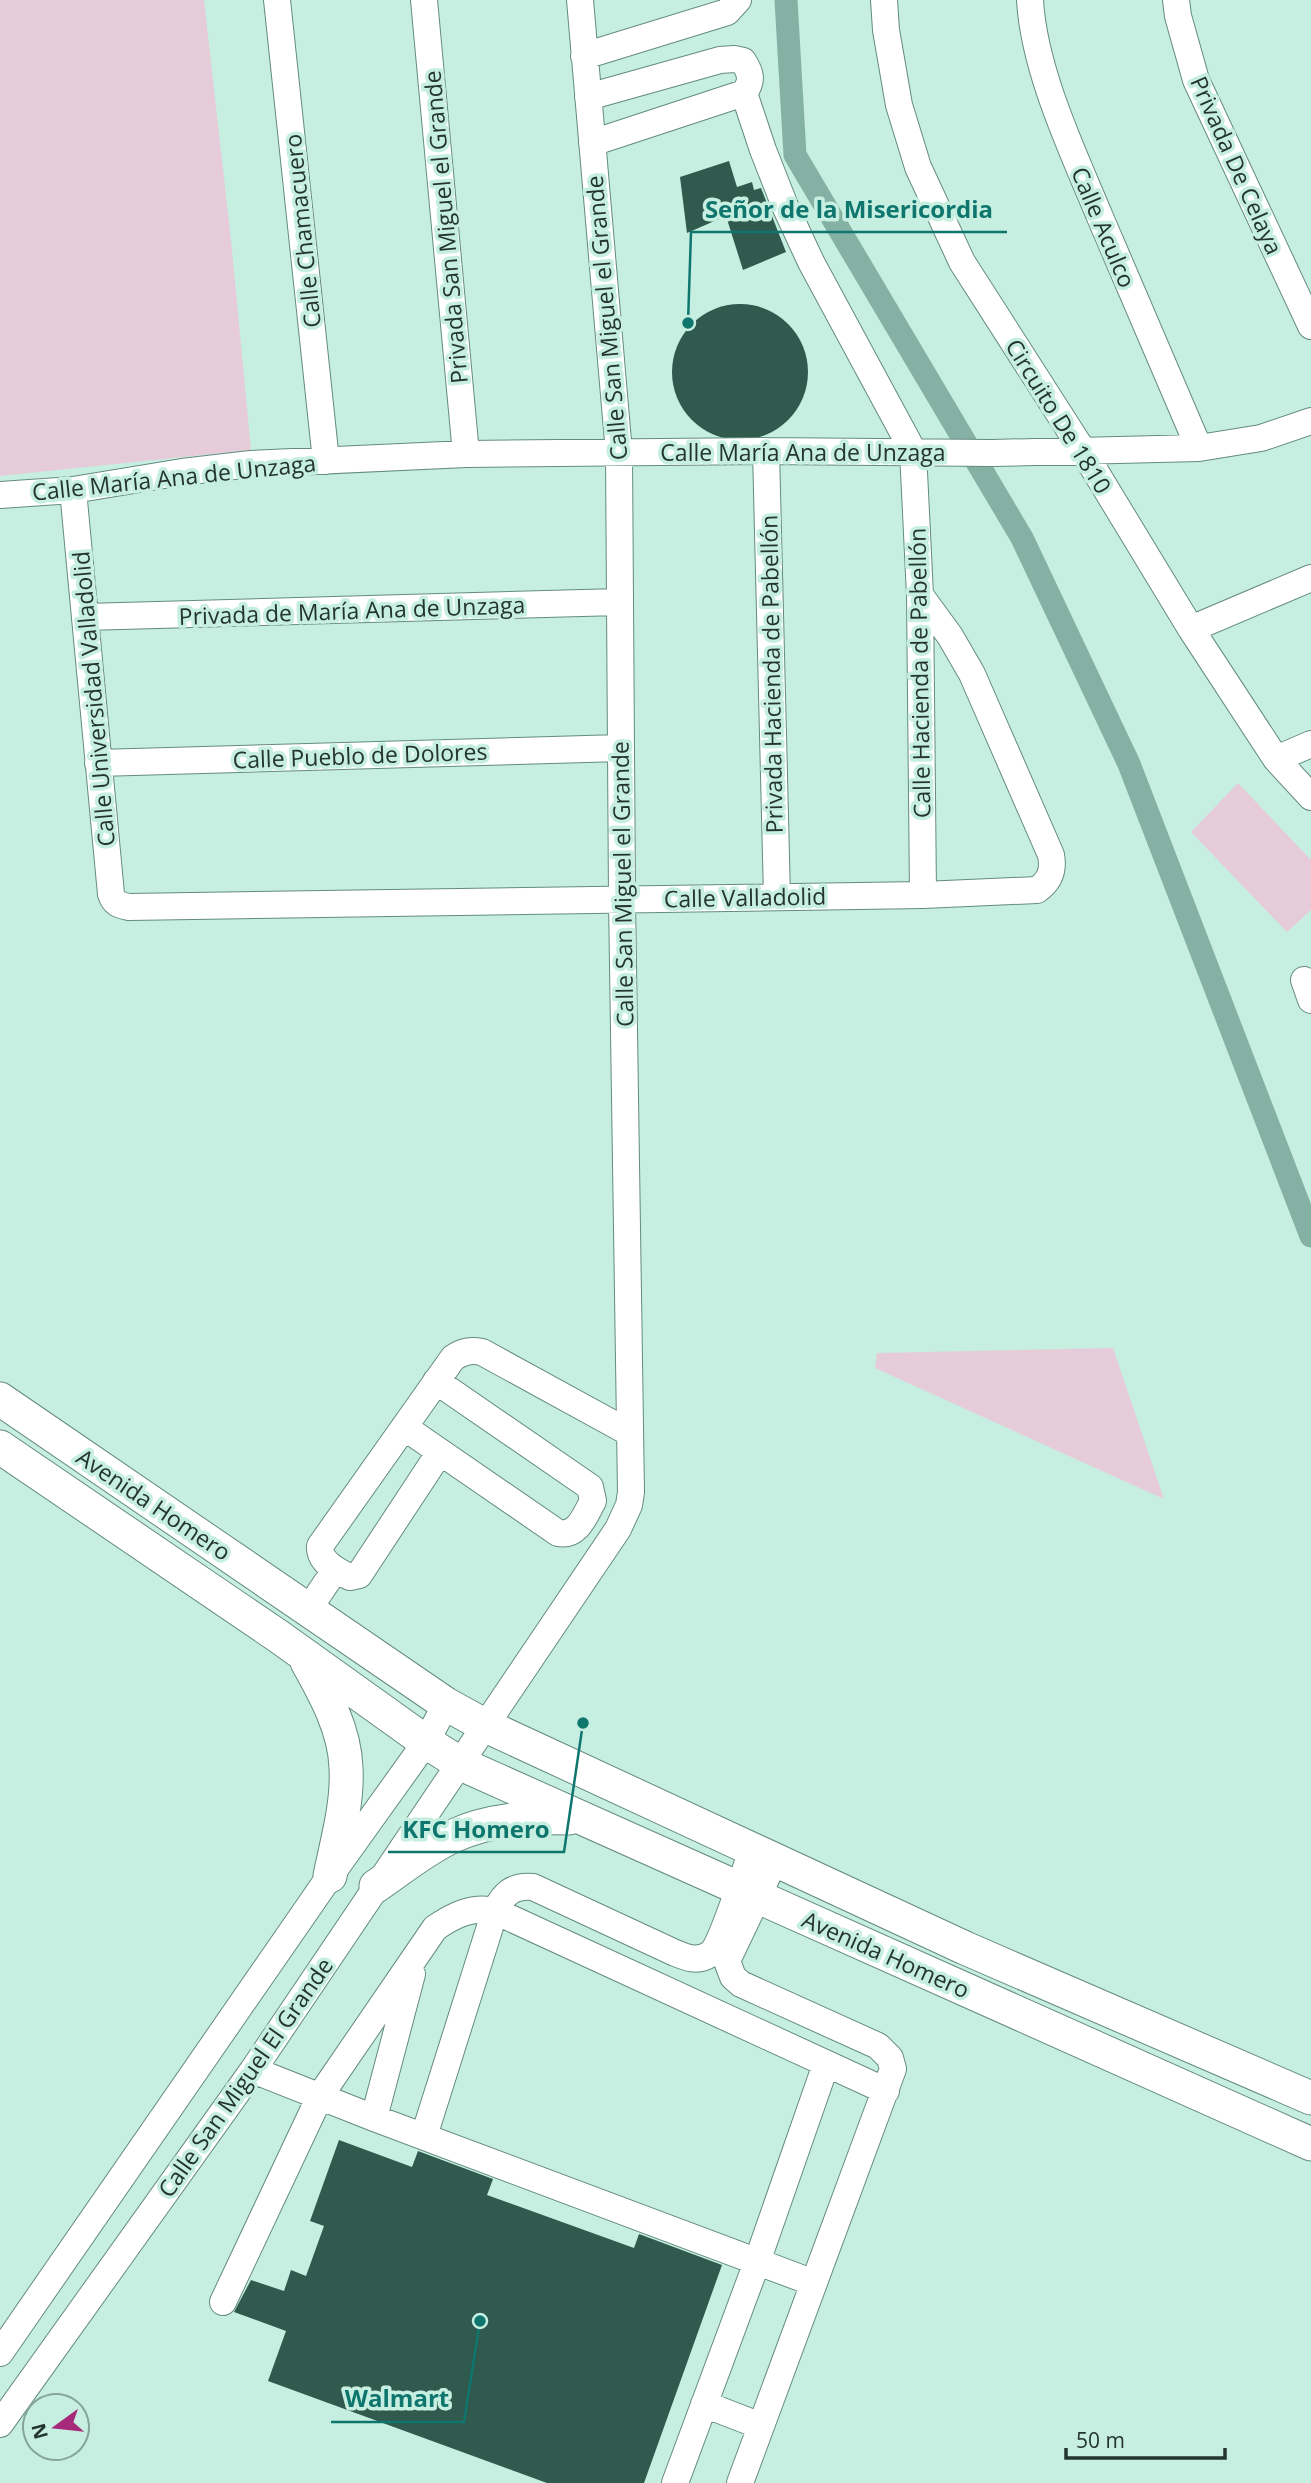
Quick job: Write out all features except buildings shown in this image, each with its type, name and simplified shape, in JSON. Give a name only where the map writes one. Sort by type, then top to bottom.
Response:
[{"type":"main road","name":"Avenida Homero","points":[[0,1399],[446,1704],[484,1726],[965,1948],[1311,2098]]},
{"type":"main road","name":"Avenida Homero","points":[[0,1447],[461,1764],[1311,2144]]},
{"type":"main road","points":[[290,1645],[332,1712],[343,1744],[346,1767],[345,1799],[330,1876]]},
{"type":"main road","points":[[376,1886],[430,1848],[454,1835],[527,1818],[583,1818]]},
{"type":"street","name":"Calle Chamacuero","points":[[277,0],[326,461]]},
{"type":"street","name":"Privada San Miguel el Grande","points":[[424,0],[466,454]]},
{"type":"street","name":"Calle San Miguel el Grande","points":[[484,1726],[618,1530],[631,1492],[622,899],[619,453],[580,0]]},
{"type":"street","points":[[584,56],[727,12],[738,0]]},
{"type":"street","name":"Circuito De 1810","points":[[884,0],[886,30],[899,105],[918,167],[936,211],[962,262],[1083,451],[1191,629],[1276,759],[1311,797]]},
{"type":"street","name":"Calle Aculco","points":[[1030,0],[1031,18],[1044,72],[1072,150],[1199,448]]},
{"type":"street","name":"Privada De Celaya","points":[[1176,0],[1196,80],[1311,326]]},
{"type":"street","points":[[588,97],[720,60],[743,61],[751,78],[744,93],[592,144]]},
{"type":"street","points":[[744,93],[781,195],[811,262],[913,452]]},
{"type":"street","name":"Calle María Ana de Unzaga","points":[[0,495],[73,490],[195,470],[251,464],[466,454],[766,451],[992,453],[1199,448],[1261,438],[1311,421]]},
{"type":"street","name":"Privada Hacienda de Pabellón","points":[[766,451],[776,897]]},
{"type":"street","name":"Calle Hacienda de Pabellón","points":[[913,452],[920,595],[923,895]]},
{"type":"street","name":"Calle Universidad Valladolid","points":[[73,490],[111,894],[119,905]]},
{"type":"street","points":[[1191,629],[1311,578]]},
{"type":"street","name":"Calle Valladolid","points":[[119,905],[129,907],[1032,892],[1048,880],[1053,862],[972,674],[950,636],[920,595]]},
{"type":"street","name":"Privada de María Ana de Unzaga","points":[[85,617],[619,602]]},
{"type":"street","points":[[1276,759],[1311,744]]},
{"type":"street","name":"Calle Pueblo de Dolores","points":[[99,763],[621,748]]},
{"type":"street","points":[[440,1452],[359,1575],[350,1577],[335,1570],[322,1557],[320,1546],[453,1357],[460,1353],[473,1350],[482,1352],[630,1433]]},
{"type":"street","points":[[404,1427],[558,1533],[565,1534],[576,1529],[593,1500],[590,1487],[436,1381]]},
{"type":"street","points":[[308,1610],[335,1570]]},
{"type":"street","name":"Calle San Miguel El Grande","points":[[0,2353],[330,1876],[426,1742],[446,1704]]},
{"type":"street","name":"Calle San Miguel El Grande","points":[[0,2424],[253,2070],[484,1726]]},
{"type":"street","points":[[424,2136],[495,1911],[506,1892],[517,1887],[533,1887],[673,1952],[696,1959],[712,1952],[747,1892],[763,1856]]},
{"type":"street","points":[[740,2483],[893,2073],[893,2065],[878,2046],[741,1984],[733,1977],[727,1961],[747,1892]]},
{"type":"street","points":[[223,2302],[320,2096],[418,1949],[435,1928],[456,1915],[484,1908],[495,1911],[886,2091]]},
{"type":"street","points":[[374,2118],[418,1949]]},
{"type":"street","points":[[675,2483],[757,2262],[826,2064]]},
{"type":"street","points":[[253,2070],[814,2283]]},
{"type":"street","points":[[704,2404],[761,2426]]},
{"type":"shaded area","points":[[0,0],[204,0],[251,450],[0,476]]},
{"type":"shaded area","points":[[1238,783],[1311,860],[1311,910],[1287,932],[1191,832]]},
{"type":"shaded area","points":[[1113,1348],[1164,1499],[875,1368],[877,1353]]},
{"type":"waterway","points":[[786,0],[795,155],[1022,538],[1129,764],[1311,1236]]},
{"type":"place","name":"Señor de la Misericordia","points":[[688,323]]},
{"type":"place","name":"KFC Homero","points":[[583,1723]]},
{"type":"place","name":"Walmart","points":[[480,2321]]}]
